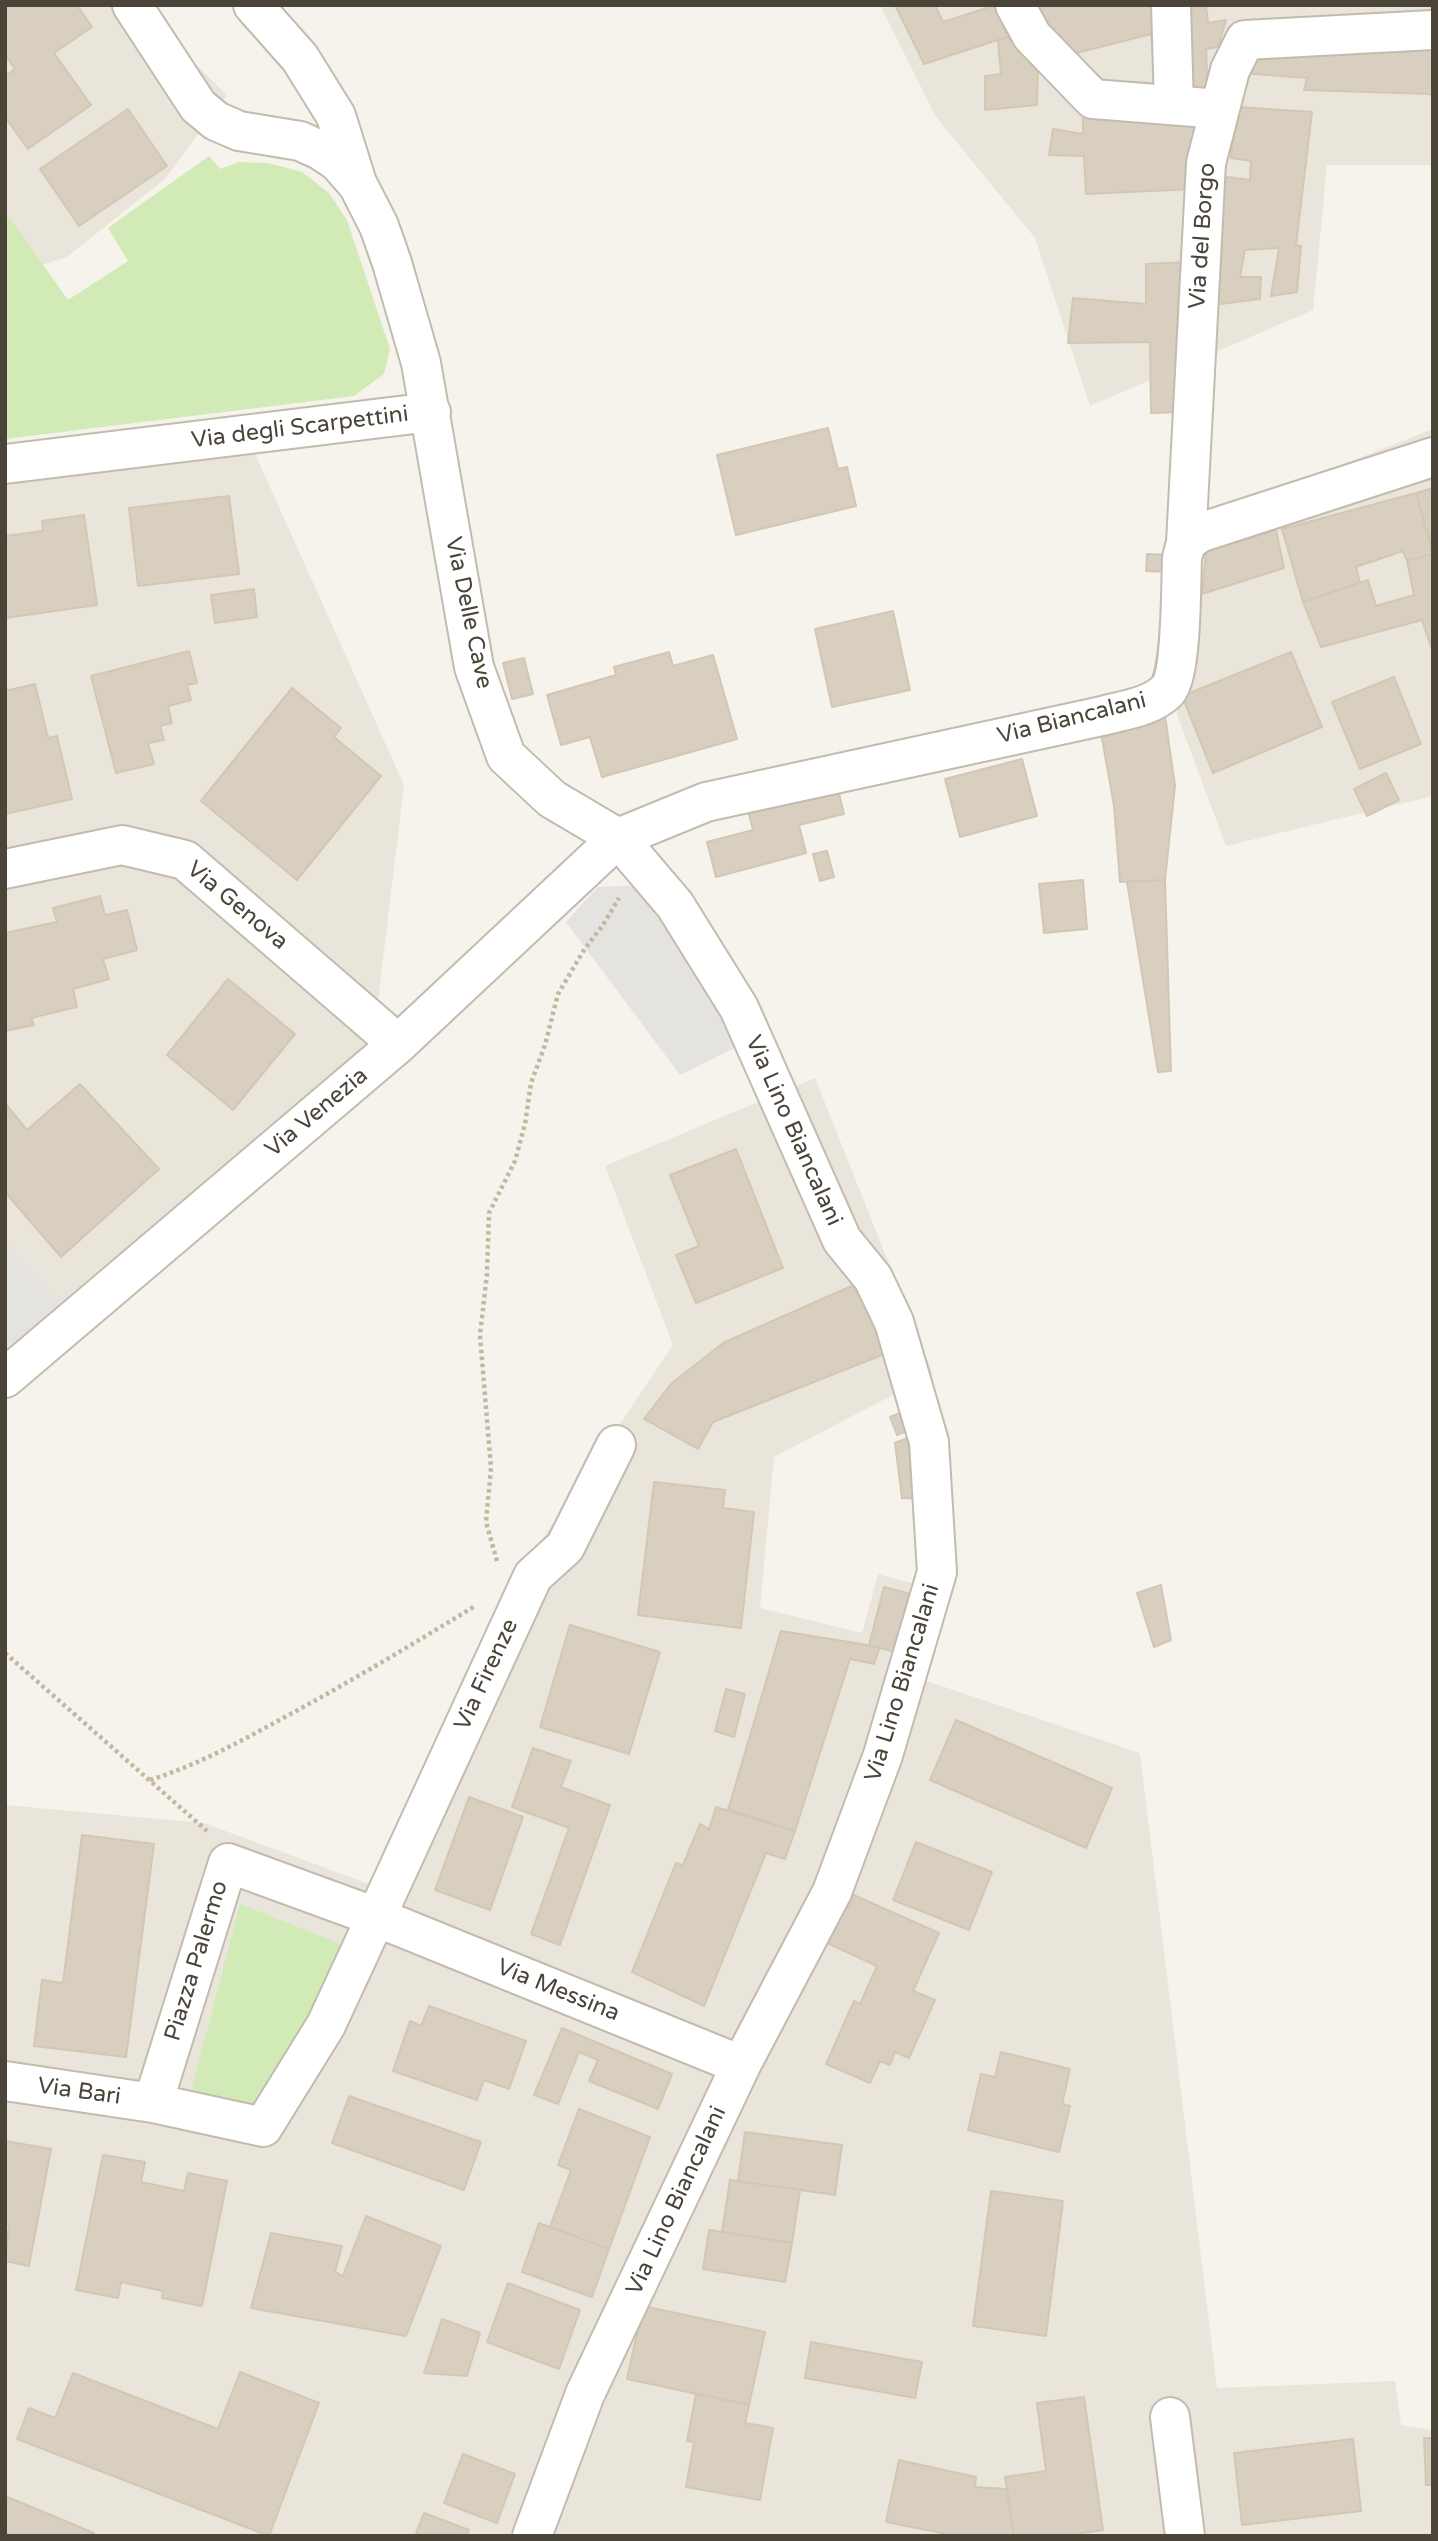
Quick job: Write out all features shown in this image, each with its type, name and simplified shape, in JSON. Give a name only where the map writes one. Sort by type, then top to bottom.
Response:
[{"type":"street","name":"Via degli Scarpettini","points":[[5,464],[430,412],[417,350],[392,263],[379,226],[358,185],[338,162],[320,150],[299,141],[239,131],[216,121],[198,106],[132,5]]},
{"type":"street","points":[[253,5],[300,58],[337,116],[358,185]]},
{"type":"street","points":[[1015,5],[1032,36],[1093,99],[1220,109]]},
{"type":"street","points":[[1171,5],[1174,105]]},
{"type":"street","name":"Via del Borgo","points":[[1186,543],[1206,163],[1230,70],[1245,40],[1433,30]]},
{"type":"street","name":"Via Delle Cave","points":[[430,412],[474,667],[506,756],[552,799],[628,849]]},
{"type":"street","points":[[1186,543],[1199,533],[1433,457]]},
{"type":"street","name":"Via Biancalani","points":[[628,849],[706,802],[1102,716],[1152,702],[1169,689],[1177,662],[1182,558],[1186,543]]},
{"type":"street","name":"Via Genova","points":[[5,869],[122,845],[185,860],[398,1044]]},
{"type":"street","name":"Via Venezia","points":[[5,1378],[628,849]]},
{"type":"street","name":"Via Lino Biancalani","points":[[532,2536],[585,2394],[741,2065],[832,1892],[883,1755],[937,1572],[929,1442],[894,1322],[873,1278],[842,1240],[739,1008],[675,905],[628,849]]},
{"type":"street","name":"Via Firenze","points":[[376,1917],[533,1576],[565,1547],[616,1445]]},
{"type":"street","name":"Piazza Palermo","points":[[153,2103],[228,1863],[376,1917]]},
{"type":"street","points":[[153,2103],[263,2127],[326,2025],[376,1917]]},
{"type":"street","name":"Via Messina","points":[[376,1917],[741,2065]]},
{"type":"street","name":"Via Bari","points":[[5,2081],[153,2103]]},
{"type":"street","points":[[1170,2417],[1185,2536]]},
{"type":"path","points":[[522,1598],[500,1572],[486,1522],[491,1468],[480,1335],[489,1213],[515,1161],[525,1124],[531,1083],[545,1045],[558,994],[623,892],[628,849]]},
{"type":"path","points":[[150,1780],[180,1770],[242,1741],[317,1700],[478,1604]]},
{"type":"path","points":[[5,1653],[220,1843],[228,1863]]},
{"type":"shaded area","points":[[5,5],[135,5],[227,95],[165,179],[67,257],[5,277]]},
{"type":"shaded area","points":[[880,5],[1433,5],[1433,165],[1327,165],[1313,310],[1090,406],[1035,238],[936,117]]},
{"type":"shaded area","points":[[1433,429],[1433,796],[1226,846],[1177,715],[1195,522]]},
{"type":"shaded area","points":[[252,447],[404,785],[369,1076],[5,1389],[5,483]]},
{"type":"shaded area","points":[[640,885],[743,1044],[680,1075],[566,922],[598,887]]},
{"type":"shaded area","points":[[815,1078],[933,1374],[774,1457],[760,1608],[862,1633],[878,1574],[934,1589],[915,1677],[1140,1753],[1217,2388],[1395,2381],[1401,2425],[1433,2430],[1433,2536],[5,2536],[5,1805],[204,1823],[374,1886],[512,1584],[673,1345],[605,1166]]},
{"type":"shaded area","points":[[5,1242],[74,1320],[5,1381]]},
{"type":"green space","points":[[209,156],[220,169],[239,162],[268,163],[302,172],[329,193],[347,220],[390,349],[384,374],[354,396],[5,439],[5,221],[10,218],[68,300],[128,261],[108,228]]},
{"type":"green space","points":[[240,1904],[353,1949],[259,2116],[203,2101],[192,2088]]},
{"type":"building","points":[[5,5],[77,5],[92,27],[54,53],[91,105],[28,149],[5,117],[5,76],[15,69],[5,55]]},
{"type":"building","points":[[895,5],[935,5],[943,22],[996,5],[1007,37],[924,64]]},
{"type":"building","points":[[1029,5],[1163,5],[1166,54],[1153,56],[1151,34],[1065,56]]},
{"type":"building","points":[[1176,5],[1206,5],[1208,23],[1226,20],[1218,47],[1206,49],[1208,98],[1190,94]]},
{"type":"building","points":[[1007,37],[1038,60],[1037,105],[985,110],[985,76],[1001,74],[998,41]]},
{"type":"building","points":[[1433,44],[1433,97],[1430,94],[1304,90],[1307,78],[1241,73],[1253,46]]},
{"type":"building","points":[[1238,107],[1312,112],[1296,245],[1301,246],[1297,292],[1271,296],[1279,248],[1245,250],[1240,277],[1261,277],[1260,299],[1205,306],[1210,175],[1250,180],[1251,161],[1231,158]]},
{"type":"building","points":[[128,109],[167,166],[79,226],[40,169]]},
{"type":"building","points":[[1204,111],[1194,189],[1086,194],[1084,156],[1049,155],[1053,129],[1083,134],[1083,112]]},
{"type":"building","points":[[1188,262],[1184,412],[1151,413],[1150,342],[1068,343],[1073,298],[1146,304],[1146,264]]},
{"type":"building","points":[[828,428],[838,469],[847,467],[856,506],[736,535],[717,455]]},
{"type":"building","points":[[1433,488],[1433,551],[1416,493]]},
{"type":"building","points":[[1416,493],[1433,554],[1407,561],[1403,551],[1356,567],[1360,583],[1303,602],[1282,529]]},
{"type":"building","points":[[229,496],[239,574],[138,586],[129,508]]},
{"type":"building","points":[[84,515],[97,605],[5,618],[5,536],[43,531],[42,521]]},
{"type":"building","points":[[1276,530],[1284,568],[1202,594],[1206,552]]},
{"type":"building","points":[[1147,554],[1170,555],[1169,572],[1146,571]]},
{"type":"building","points":[[1433,554],[1433,653],[1422,620],[1321,647],[1303,602],[1368,580],[1376,606],[1414,595],[1407,561]]},
{"type":"building","points":[[254,589],[257,617],[215,623],[211,595]]},
{"type":"building","points":[[893,611],[910,690],[832,707],[815,629]]},
{"type":"building","points":[[189,651],[197,683],[187,685],[191,700],[168,706],[172,723],[160,726],[164,740],[148,743],[154,764],[116,773],[91,676]]},
{"type":"building","points":[[669,652],[673,666],[713,655],[737,739],[602,777],[590,737],[561,745],[547,695],[616,675],[614,667]]},
{"type":"building","points":[[1291,652],[1322,727],[1213,773],[1182,696]]},
{"type":"building","points":[[524,658],[533,694],[512,699],[503,663]]},
{"type":"building","points":[[1394,677],[1421,744],[1360,769],[1332,702]]},
{"type":"building","points":[[35,684],[48,738],[57,736],[72,799],[5,814],[5,691]]},
{"type":"building","points":[[292,688],[341,728],[334,737],[381,776],[297,880],[201,801]]},
{"type":"building","points":[[1165,716],[1175,786],[1165,880],[1120,882],[1114,806],[1100,727]]},
{"type":"building","points":[[1022,759],[1037,816],[960,837],[945,779]]},
{"type":"building","points":[[1386,773],[1399,800],[1367,816],[1354,789]]},
{"type":"building","points":[[837,785],[844,814],[799,825],[806,853],[716,877],[707,842],[753,830],[747,807]]},
{"type":"building","points":[[827,851],[834,877],[820,881],[813,854]]},
{"type":"building","points":[[1083,880],[1087,929],[1044,933],[1039,884]]},
{"type":"building","points":[[1165,880],[1171,1071],[1158,1072],[1127,882]]},
{"type":"building","points":[[100,896],[105,915],[127,910],[137,950],[103,959],[109,979],[73,989],[77,1007],[31,1018],[34,1025],[5,1031],[5,933],[57,922],[53,908]]},
{"type":"building","points":[[228,979],[295,1034],[233,1110],[167,1055]]},
{"type":"building","points":[[80,1084],[159,1169],[61,1257],[5,1192],[5,1103],[27,1130]]},
{"type":"building","points":[[736,1149],[783,1268],[696,1303],[676,1255],[699,1246],[670,1175]]},
{"type":"building","points":[[865,1280],[887,1353],[713,1422],[698,1449],[644,1419],[671,1384],[723,1343]]},
{"type":"building","points":[[903,1412],[910,1430],[897,1435],[890,1417]]},
{"type":"building","points":[[912,1436],[922,1499],[902,1498],[895,1443]]},
{"type":"building","points":[[654,1482],[725,1490],[723,1508],[754,1512],[741,1628],[638,1615]]},
{"type":"building","points":[[1161,1585],[1171,1640],[1154,1647],[1137,1593]]},
{"type":"building","points":[[884,1587],[918,1596],[903,1654],[869,1645]]},
{"type":"building","points":[[570,1625],[660,1652],[629,1754],[540,1727]]},
{"type":"building","points":[[781,1631],[880,1647],[874,1664],[850,1659],[795,1831],[728,1810]]},
{"type":"building","points":[[726,1689],[745,1694],[734,1737],[715,1731]]},
{"type":"building","points":[[956,1720],[1112,1788],[1086,1848],[930,1780]]},
{"type":"building","points":[[533,1748],[571,1761],[561,1787],[610,1805],[560,1945],[531,1934],[569,1828],[512,1807]]},
{"type":"building","points":[[469,1797],[523,1817],[490,1910],[435,1890]]},
{"type":"building","points":[[716,1807],[795,1831],[785,1859],[766,1853],[704,2006],[632,1972],[676,1863],[683,1865],[700,1824],[709,1829]]},
{"type":"building","points":[[82,1835],[154,1844],[126,2057],[34,2046],[42,1980],[63,1983]]},
{"type":"building","points":[[916,1842],[992,1872],[969,1930],[893,1900]]},
{"type":"building","points":[[847,1892],[939,1933],[913,1991],[935,2000],[909,2058],[895,2052],[890,2065],[880,2061],[870,2083],[826,2064],[854,2001],[860,2004],[877,1966],[825,1942]]},
{"type":"building","points":[[429,2006],[526,2041],[509,2089],[484,2080],[477,2100],[393,2071],[410,2021],[421,2026]]},
{"type":"building","points":[[562,2028],[672,2074],[658,2109],[589,2081],[598,2060],[579,2052],[558,2104],[534,2095]]},
{"type":"building","points":[[1001,2052],[1070,2069],[1062,2104],[1070,2106],[1059,2152],[968,2130],[981,2074],[995,2077]]},
{"type":"building","points":[[349,2096],[481,2142],[464,2190],[332,2143]]},
{"type":"building","points":[[579,2109],[650,2137],[609,2249],[550,2227],[571,2170],[558,2165]]},
{"type":"building","points":[[745,2132],[842,2145],[835,2195],[738,2181]]},
{"type":"building","points":[[5,2141],[51,2149],[29,2266],[5,2261],[9,2226],[5,2225]]},
{"type":"building","points":[[103,2155],[145,2162],[141,2182],[184,2191],[188,2173],[227,2181],[202,2306],[162,2298],[163,2291],[121,2282],[118,2298],[76,2290]]},
{"type":"building","points":[[730,2180],[800,2190],[792,2243],[722,2232]]},
{"type":"building","points":[[991,2191],[1063,2201],[1046,2336],[973,2326]]},
{"type":"building","points":[[366,2216],[441,2246],[406,2336],[251,2308],[271,2233],[342,2246],[335,2272],[343,2276]]},
{"type":"building","points":[[539,2223],[609,2249],[592,2297],[522,2272]]},
{"type":"building","points":[[709,2230],[792,2243],[785,2282],[703,2269]]},
{"type":"building","points":[[508,2283],[580,2310],[559,2369],[487,2342]]},
{"type":"building","points":[[643,2306],[765,2332],[749,2405],[627,2379]]},
{"type":"building","points":[[442,2319],[480,2333],[467,2376],[424,2373]]},
{"type":"building","points":[[811,2342],[922,2362],[915,2398],[805,2378]]},
{"type":"building","points":[[240,2372],[319,2403],[269,2536],[17,2439],[29,2408],[55,2418],[73,2373],[218,2429]]},
{"type":"building","points":[[696,2394],[749,2405],[745,2423],[773,2428],[760,2500],[686,2487],[694,2442],[687,2441]]},
{"type":"building","points":[[1084,2397],[1103,2530],[1062,2536],[1014,2536],[1005,2477],[1046,2471],[1037,2403]]},
{"type":"building","points":[[1424,2438],[1433,2438],[1433,2485],[1426,2485]]},
{"type":"building","points":[[1353,2439],[1361,2511],[1242,2525],[1234,2453]]},
{"type":"building","points":[[463,2454],[515,2474],[497,2523],[444,2503]]},
{"type":"building","points":[[899,2460],[976,2477],[975,2487],[1007,2489],[1014,2536],[957,2536],[886,2522]]},
{"type":"building","points":[[5,2496],[94,2533],[93,2536],[5,2536]]},
{"type":"building","points":[[424,2513],[469,2530],[467,2536],[415,2536]]}]
